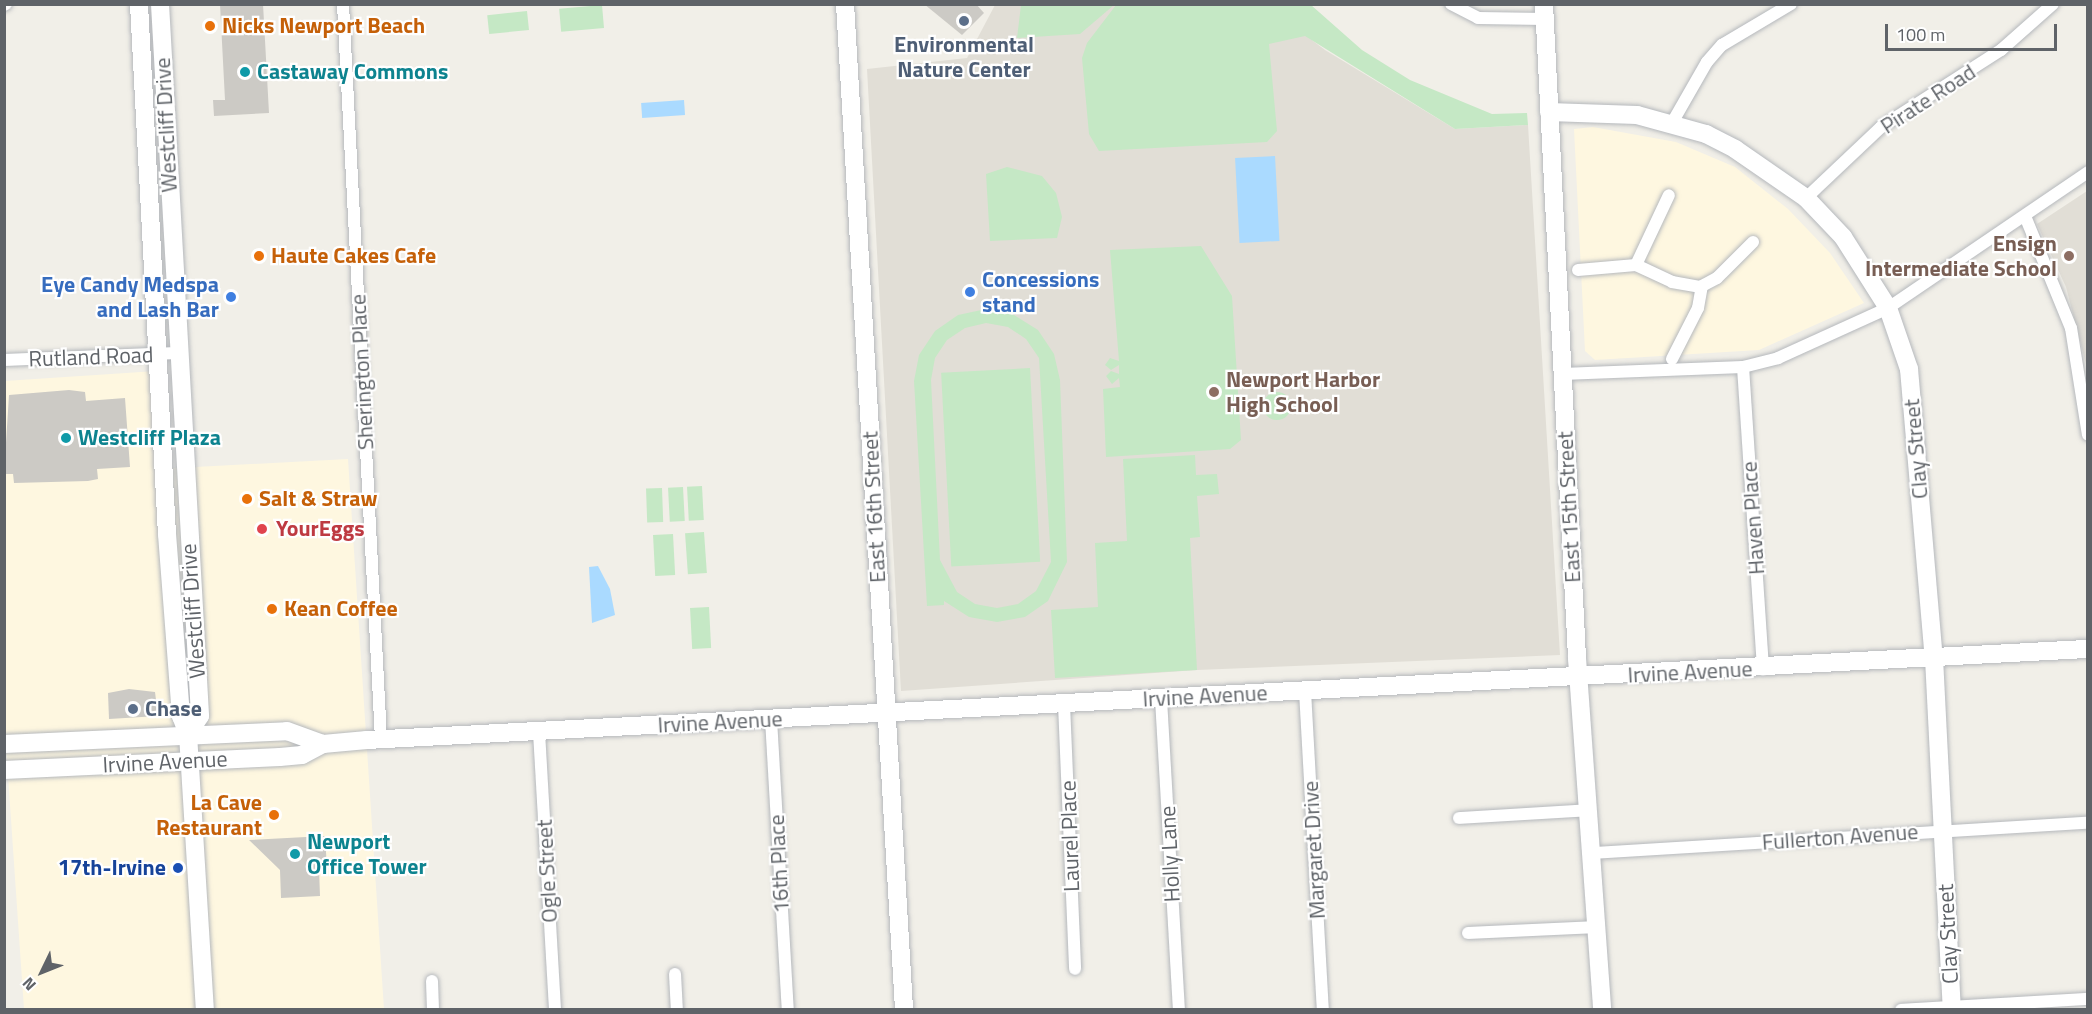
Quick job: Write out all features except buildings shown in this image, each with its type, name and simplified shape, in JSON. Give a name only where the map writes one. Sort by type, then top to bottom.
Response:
[{"type":"street","name":"Westcliff Drive","points":[[139,4],[169,560],[181,716],[188,734]]},
{"type":"street","name":"Westcliff Drive","points":[[160,4],[177,353],[200,716],[188,734]]},
{"type":"street","name":"Sherington Place","points":[[343,4],[381,739]]},
{"type":"street","name":"East 16th Street","points":[[845,4],[904,1010]]},
{"type":"street","points":[[1451,4],[1478,18],[1545,12]]},
{"type":"street","points":[[1672,123],[1707,62],[1722,45],[1791,4]]},
{"type":"street","name":"Pirate Road","points":[[1806,198],[1881,127],[2001,50],[2053,4]]},
{"type":"street","name":"East 15th Street","points":[[1545,12],[1579,676],[1593,853],[1602,1010]]},
{"type":"street","name":"Clay Street","points":[[1550,112],[1637,115],[1672,123],[1735,149],[1806,198],[1843,237],[1888,308],[1909,369],[1934,658],[1951,1008]]},
{"type":"street","points":[[1562,374],[1743,367],[1789,354],[1888,308],[2088,172]]},
{"type":"street","points":[[1636,265],[1669,195]]},
{"type":"street","points":[[2025,216],[2071,328],[2088,435]]},
{"type":"street","points":[[1672,359],[1698,308],[1702,286],[1753,242]]},
{"type":"street","points":[[1578,270],[1636,265],[1672,282],[1702,286]]},
{"type":"street","name":"Rutland Road","points":[[4,360],[177,353]]},
{"type":"street","name":"Haven Place","points":[[1743,367],[1763,669]]},
{"type":"street","points":[[165,487],[185,487]]},
{"type":"street","points":[[169,560],[184,604],[193,615]]},
{"type":"street","name":"Irvine Avenue","points":[[4,770],[302,755],[323,744],[381,739],[1579,676],[1763,669],[2088,649]]},
{"type":"street","name":"Margaret Drive","points":[[1305,691],[1323,1010]]},
{"type":"street","name":"Holly Lane","points":[[1161,699],[1179,1010]]},
{"type":"street","name":"Laurel Place","points":[[1064,704],[1075,969]]},
{"type":"street","name":"16th Place","points":[[771,719],[788,1010]]},
{"type":"street","name":"Irvine Avenue","points":[[4,744],[287,731],[323,744]]},
{"type":"street","name":"Ogle Street","points":[[539,732],[555,1010]]},
{"type":"street","points":[[188,734],[205,1010]]},
{"type":"street","points":[[1459,818],[1590,810]]},
{"type":"street","name":"Fullerton Avenue","points":[[1593,853],[2088,823]]},
{"type":"street","points":[[1468,933],[1597,927]]},
{"type":"street","points":[[675,974],[677,1010]]},
{"type":"street","points":[[432,981],[433,1010]]},
{"type":"street","points":[[1901,1010],[2088,999]]},
{"type":"shaded area","name":"Newport Harbor High School","points":[[995,5],[1266,5],[1325,50],[1455,129],[1528,125],[1560,655],[1197,670],[901,691],[867,69],[967,58]]},
{"type":"shaded area","points":[[1593,127],[1676,142],[1735,167],[1788,209],[1830,253],[1864,303],[1759,350],[1595,360],[1585,351],[1574,129]]},
{"type":"shaded area","name":"Ensign Intermediate School","points":[[2087,191],[2087,368],[2066,287],[2037,224]]},
{"type":"shaded area","points":[[156,371],[158,469],[348,459],[384,1009],[24,1009],[5,732],[5,381]]},
{"type":"green space","points":[[1021,4],[1114,5],[1080,34],[1017,38]]},
{"type":"green space","points":[[602,5],[604,28],[561,32],[559,9]]},
{"type":"green space","points":[[1116,5],[1311,5],[1362,50],[1410,80],[1492,114],[1527,113],[1528,125],[1455,129],[1305,36],[1269,44],[1277,131],[1267,142],[1099,151],[1089,134],[1082,58],[1087,43]]},
{"type":"green space","points":[[527,11],[529,30],[489,34],[487,15]]},
{"type":"green space","points":[[1007,167],[1042,176],[1056,193],[1062,217],[1057,238],[990,241],[986,174]]},
{"type":"green space","points":[[1201,246],[1232,296],[1241,440],[1230,449],[1106,457],[1103,389],[1120,387],[1119,378],[1112,384],[1106,376],[1111,371],[1119,374],[1119,365],[1111,370],[1105,365],[1110,358],[1119,361],[1110,250]]},
{"type":"green space","points":[[986,309],[1014,315],[1038,330],[1054,354],[1060,380],[1067,562],[1048,601],[1025,617],[997,622],[969,617],[944,601],[944,605],[927,606],[914,381],[919,355],[935,331],[958,315]],"holes":[[[986,323],[1008,327],[1026,339],[1039,358],[1051,562],[1036,591],[1018,604],[997,608],[975,604],[957,592],[940,560],[931,380],[935,358],[947,340],[965,328]]]},
{"type":"green space","points":[[1030,368],[1040,562],[951,566],[941,373]]},
{"type":"green space","points":[[1277,392],[1287,396],[1291,406],[1287,416],[1277,420],[1267,416],[1263,406],[1267,396]]},
{"type":"green space","points":[[1195,455],[1196,475],[1217,474],[1219,494],[1197,496],[1200,537],[1190,538],[1197,670],[1055,678],[1051,610],[1098,607],[1095,543],[1127,541],[1123,459]]},
{"type":"green space","points":[[702,486],[704,520],[689,521],[687,487]]},
{"type":"green space","points":[[683,487],[685,521],[670,522],[668,488]]},
{"type":"green space","points":[[662,488],[663,522],[647,523],[646,489]]},
{"type":"green space","points":[[704,532],[707,573],[688,574],[685,533]]},
{"type":"green space","points":[[673,534],[675,575],[655,576],[653,535]]},
{"type":"green space","points":[[709,607],[711,648],[692,649],[690,608]]},
{"type":"water","points":[[684,100],[685,115],[642,118],[641,103]]},
{"type":"water","points":[[1275,156],[1279,241],[1240,243],[1235,158]]},
{"type":"water","points":[[598,566],[610,589],[615,615],[592,623],[589,567]]},
{"type":"place","name":"Environmental Nature Center","points":[[964,21]]},
{"type":"place","name":"Nicks Newport Beach","points":[[210,26]]},
{"type":"place","name":"Castaway Commons","points":[[245,72]]},
{"type":"place","name":"Haute Cakes Cafe","points":[[259,256]]},
{"type":"place","name":"Ensign Intermediate School","points":[[2069,256]]},
{"type":"place","name":"Concessions stand","points":[[970,292]]},
{"type":"place","name":"Eye Candy Medspa and Lash Bar","points":[[231,297]]},
{"type":"place","name":"Newport Harbor High School","points":[[1214,392]]},
{"type":"place","name":"Westcliff Plaza","points":[[66,438]]},
{"type":"place","name":"Salt & Straw","points":[[247,499]]},
{"type":"place","name":"YourEggs","points":[[262,529]]},
{"type":"place","name":"Kean Coffee","points":[[272,609]]},
{"type":"place","name":"Chase","points":[[133,709]]},
{"type":"place","name":"La Cave Restaurant","points":[[274,815]]},
{"type":"place","name":"Newport Office Tower","points":[[295,854]]},
{"type":"place","name":"17th-Irvine","points":[[178,868]]}]
